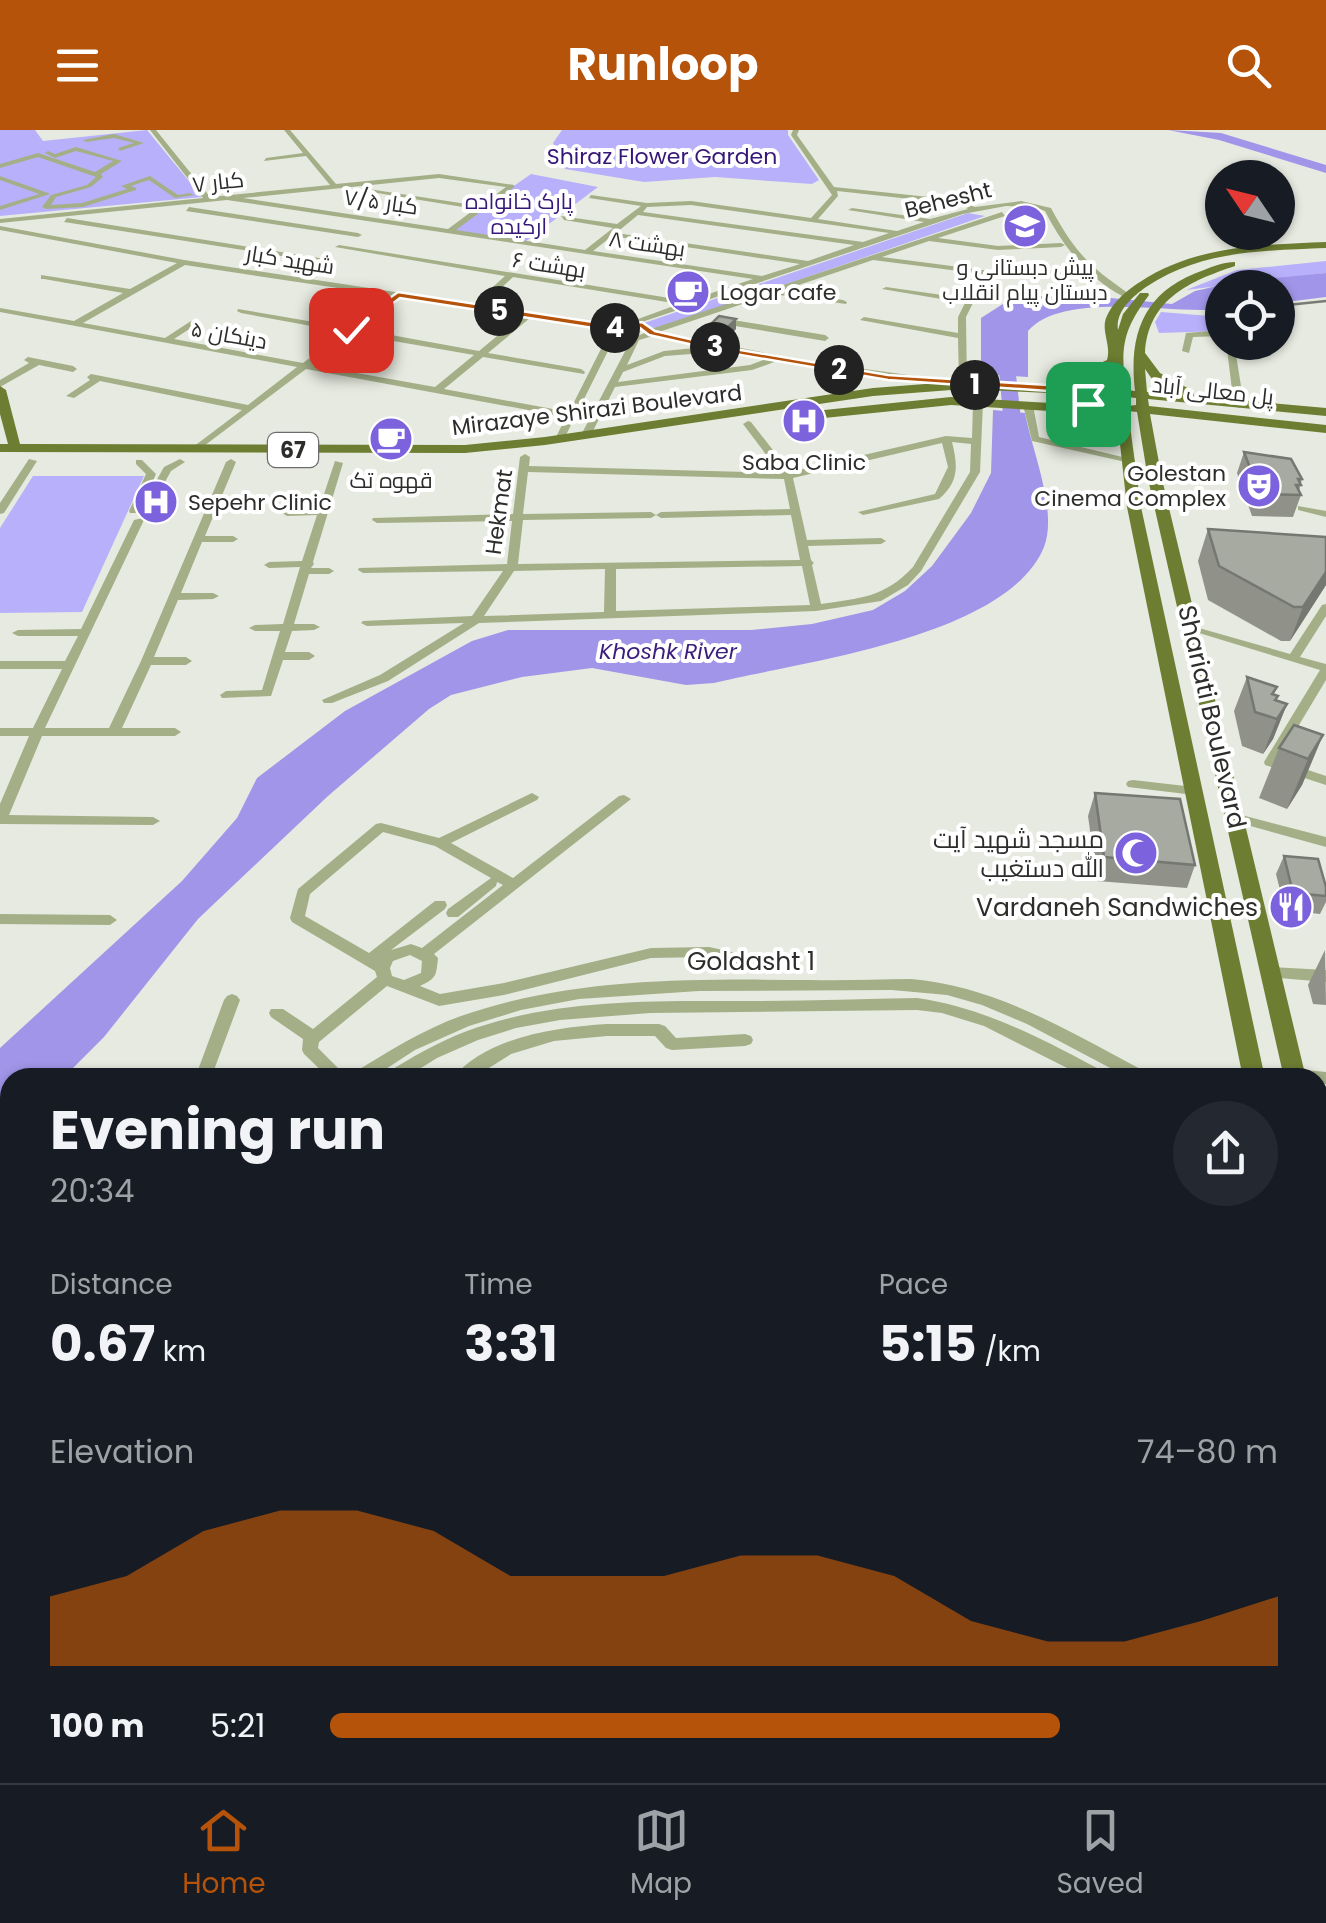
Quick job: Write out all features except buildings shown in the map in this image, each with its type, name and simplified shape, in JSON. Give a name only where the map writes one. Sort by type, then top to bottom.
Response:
[{"type":"main road","points":[[1015,392],[1089,368],[1107,349],[1126,300],[1178,272],[1257,254],[1325,251]]},
{"type":"main road","name":"Shariati Boulevard","points":[[1293,1068],[1164,517],[1142,402],[1140,335],[1153,307],[1179,282],[1210,269],[1325,251]]},
{"type":"main road","points":[[806,412],[925,391],[1015,392],[1059,386],[1104,369],[1115,357],[1130,314],[1126,300]]},
{"type":"main road","name":"Shariati Boulevard","points":[[1111,335],[1136,514],[1252,1068]]},
{"type":"main road","points":[[1116,368],[1140,362],[1166,384],[1232,404],[1326,421]]},
{"type":"main road","name":"Mirazaye Shirazi Boulevard","points":[[7,448],[431,450],[560,439],[873,392],[964,385],[982,394],[1015,392]]},
{"type":"main road","points":[[0,387],[7,448]]},
{"type":"main road","points":[[1080,390],[1090,402],[1081,409]]},
{"type":"main road","points":[[676,422],[806,412],[896,399],[1015,392],[1080,390],[1119,400],[1232,404]]},
{"type":"main road","points":[[1015,392],[1032,406],[1105,413],[1122,424]]},
{"type":"main road","name":"پل معالی آباد","points":[[1015,392],[1326,421]]},
{"type":"main road","name":"پل معالی آباد","points":[[1015,392],[1326,421]]},
{"type":"main road","points":[[1172,411],[1163,405],[1163,400],[1232,404]]},
{"type":"main road","points":[[1142,402],[1210,416],[1326,421]]},
{"type":"main road","name":"Mirazaye Shirazi Boulevard","points":[[0,461],[139,462],[173,466],[231,462],[526,463],[806,412]]},
{"type":"main road","points":[[1149,436],[1164,420],[1210,416]]},
{"type":"main road","points":[[1136,514],[1164,517]]},
{"type":"main road","points":[[1228,956],[1269,966]]},
{"type":"street","points":[[153,130],[208,200]]},
{"type":"street","points":[[287,130],[336,186],[482,208]]},
{"type":"street","points":[[796,130],[794,134],[835,192],[962,206],[956,214]]},
{"type":"street","points":[[95,174],[119,162],[61,145],[114,136],[141,143],[120,150]]},
{"type":"street","points":[[86,140],[132,152]]},
{"type":"street","points":[[111,160],[151,147]]},
{"type":"street","points":[[48,153],[55,156],[76,150]]},
{"type":"street","points":[[266,160],[308,154]]},
{"type":"street","points":[[0,166],[38,155],[101,176],[89,186],[53,196],[46,207],[83,205],[134,189],[124,186],[150,178],[177,197],[190,195],[194,202]]},
{"type":"street","name":"۷ کبار","points":[[0,220],[439,176],[512,186],[482,208]]},
{"type":"street","points":[[0,178],[46,194],[0,210]]},
{"type":"street","points":[[0,188],[14,183]]},
{"type":"street","points":[[835,192],[957,202],[987,213],[988,218]]},
{"type":"street","points":[[813,220],[835,192]]},
{"type":"street","points":[[591,197],[647,205],[691,203],[900,232]]},
{"type":"street","name":"۷/۵ کبار","points":[[228,198],[587,252]]},
{"type":"street","points":[[587,252],[647,205]]},
{"type":"street","name":"Behesht","points":[[624,327],[956,214],[1032,205],[1049,214]]},
{"type":"street","points":[[174,206],[358,234]]},
{"type":"street","points":[[451,230],[482,208]]},
{"type":"street","name":"Behesht","points":[[636,338],[988,218],[1018,209],[1049,214]]},
{"type":"street","points":[[0,210],[27,210]]},
{"type":"street","points":[[852,210],[933,221]]},
{"type":"street","points":[[637,213],[865,244]]},
{"type":"street","points":[[1049,214],[1098,278],[1126,300]]},
{"type":"street","points":[[44,217],[319,260]]},
{"type":"street","points":[[564,218],[620,227]]},
{"type":"street","points":[[290,278],[381,219]]},
{"type":"street","name":"شهید کبار","points":[[0,231],[624,327]]},
{"type":"street","points":[[611,234],[810,263]]},
{"type":"street","points":[[925,239],[998,248],[1061,245]]},
{"type":"street","name":"۶ بهشت","points":[[339,246],[690,304]]},
{"type":"street","name":"۸ بهشت","points":[[587,252],[766,278]]},
{"type":"street","points":[[870,258],[998,274],[1084,271]]},
{"type":"street","points":[[76,324],[184,262]]},
{"type":"street","points":[[835,270],[862,275]]},
{"type":"street","points":[[476,307],[510,276]]},
{"type":"street","points":[[44,277],[131,292]]},
{"type":"street","points":[[586,435],[636,338],[622,335],[624,327],[647,326],[652,332],[774,359],[888,378],[964,385],[962,317],[970,301],[886,289]]},
{"type":"street","points":[[770,292],[843,302]]},
{"type":"street","points":[[196,449],[398,295]]},
{"type":"street","name":"۵ دینکان","points":[[0,310],[570,416]]},
{"type":"street","points":[[241,311],[581,372]]},
{"type":"street","points":[[436,391],[528,315]]},
{"type":"street","points":[[697,318],[825,338]]},
{"type":"street","points":[[864,320],[962,336]]},
{"type":"street","points":[[166,341],[191,324]]},
{"type":"street","points":[[675,325],[671,334],[679,339]]},
{"type":"street","points":[[1186,351],[1190,335],[1205,334]]},
{"type":"street","points":[[560,439],[608,341]]},
{"type":"street","points":[[620,370],[664,354],[729,350]]},
{"type":"street","points":[[612,385],[752,367],[774,359]]},
{"type":"street","points":[[1231,360],[1232,404]]},
{"type":"street","points":[[0,387],[33,361],[73,369]]},
{"type":"street","points":[[72,396],[95,378],[248,408]]},
{"type":"street","points":[[366,624],[816,608],[876,598],[904,584],[917,569],[975,472],[982,394]]},
{"type":"street","points":[[1032,406],[1035,439],[1130,460]]},
{"type":"street","points":[[748,424],[788,476],[816,608]]},
{"type":"street","points":[[526,463],[788,476],[946,439],[978,441]]},
{"type":"street","points":[[864,512],[939,496],[954,467],[946,439]]},
{"type":"street","points":[[0,511],[32,461]]},
{"type":"street","points":[[139,462],[151,474],[134,510],[141,515]]},
{"type":"street","points":[[113,732],[148,661],[231,462]]},
{"type":"street","points":[[226,694],[267,693],[338,463]]},
{"type":"street","name":"Hekmat","points":[[474,622],[512,566],[526,463]]},
{"type":"street","points":[[153,821],[0,819],[37,732],[141,515],[173,466]]},
{"type":"street","points":[[1302,508],[1326,514]]},
{"type":"street","points":[[377,520],[796,512]]},
{"type":"street","points":[[287,513],[336,521]]},
{"type":"street","points":[[199,539],[233,539]]},
{"type":"street","points":[[804,543],[881,541]]},
{"type":"street","points":[[363,570],[809,563]]},
{"type":"street","points":[[269,565],[329,571]]},
{"type":"street","points":[[610,615],[611,565]]},
{"type":"street","points":[[175,597],[212,596]]},
{"type":"street","points":[[1293,658],[1326,607]]},
{"type":"street","points":[[328,700],[384,678],[474,622]]},
{"type":"street","points":[[254,628],[314,627]]},
{"type":"street","points":[[1192,629],[1326,669],[1270,762],[1326,781]]},
{"type":"street","points":[[18,633],[86,632]]},
{"type":"street","points":[[280,656],[309,656]]},
{"type":"street","points":[[148,661],[186,661]]},
{"type":"street","points":[[0,665],[70,665]]},
{"type":"street","points":[[0,732],[176,732]]},
{"type":"street","points":[[1133,784],[1194,791]]},
{"type":"street","points":[[440,843],[532,796]]},
{"type":"street","points":[[425,953],[448,910],[514,885],[624,799]]},
{"type":"street","points":[[1234,816],[1326,842]]},
{"type":"street","points":[[514,885],[440,843],[381,827],[303,892],[297,918],[406,986],[439,1000],[504,990],[651,953],[710,952],[746,960]]},
{"type":"street","points":[[378,969],[448,910],[492,884]]},
{"type":"street","points":[[0,919],[110,920]]},
{"type":"street","points":[[329,1068],[310,1050],[313,1036],[388,957],[403,950],[425,953],[432,964],[428,976],[406,986]]},
{"type":"street","points":[[1269,966],[1326,976]]},
{"type":"street","points":[[745,985],[746,1007]]},
{"type":"street","name":"Goldasht 1","points":[[374,1068],[420,1038],[512,1004],[598,990],[745,985],[916,986],[961,992],[990,1002],[1124,1068]]},
{"type":"street","points":[[207,1068],[232,1000]]},
{"type":"street","name":"Goldasht 1","points":[[408,1068],[478,1034],[556,1013],[648,1005],[940,1006],[982,1017],[1084,1068]]},
{"type":"street","points":[[278,1012],[313,1036]]},
{"type":"street","points":[[474,1068],[490,1055],[524,1041],[579,1032],[659,1030],[672,1044],[745,1040]]},
{"type":"street","points":[[1087,1068],[1095,1054]]},
{"type":"green space","points":[[0,130],[35,130],[43,141],[147,130],[202,197],[0,216]]},
{"type":"green space","name":"Shiraz Flower Garden","points":[[562,130],[788,130],[819,180],[812,184],[715,177],[644,182],[565,169],[553,143]]},
{"type":"green space","name":"پارک خانواده ارکیده","points":[[531,174],[598,187],[525,242],[451,230]]},
{"type":"green space","points":[[968,213],[985,216],[656,329],[644,323]]},
{"type":"green space","points":[[1326,261],[1326,273],[1295,277],[1295,270],[1237,270]]},
{"type":"green space","points":[[1161,312],[1205,316],[1205,332],[1159,333],[1155,322]]},
{"type":"green space","points":[[33,476],[144,476],[82,612],[0,613],[0,528]]},
{"type":"water","points":[[1326,273],[1326,297],[1295,301],[1295,276]]},
{"type":"water","points":[[1205,289],[1205,310],[1092,308],[1045,319],[1028,331],[1028,377],[981,374],[981,318],[1006,302],[1036,296],[1090,296],[1172,304]]},
{"type":"water","points":[[993,410],[1025,413],[1046,499],[1047,532],[1044,547],[1023,578],[989,604],[897,641],[714,683],[686,685],[592,668],[522,677],[451,695],[429,709],[328,796],[198,919],[104,1037],[73,1068],[0,1068],[0,1048],[182,881],[237,818],[257,778],[345,711],[472,641],[508,630],[751,630],[812,624],[873,610],[905,591],[932,566],[971,513],[991,473]]},
{"type":"waterway","points":[[1174,130],[1221,137],[1326,169]]},
{"type":"waterway","name":"Khoshk River","points":[[1004,340],[1014,436]]},
{"type":"railway","points":[[1295,304],[1326,301]]},
{"type":"place","name":"پیش دبستانی و دبستان پیام انقلاب","points":[[1025,226]]},
{"type":"place","name":"Logar cafe","points":[[688,292]]},
{"type":"place","name":"Saba Clinic","points":[[804,421]]},
{"type":"place","name":"قهوه تک","points":[[391,439]]},
{"type":"place","name":"Golestan Cinema Complex","points":[[1259,486]]},
{"type":"place","name":"Sepehr Clinic","points":[[156,502]]},
{"type":"place","name":"مسجد شهید آیت الله دستغیب","points":[[1136,853]]},
{"type":"place","name":"Vardaneh Sandwiches","points":[[1291,907]]},
{"type":"route","points":[[351,330],[398,295],[619,329],[642,324],[652,333],[729,350],[888,378],[1080,390],[1088,396],[1088,404]]}]
